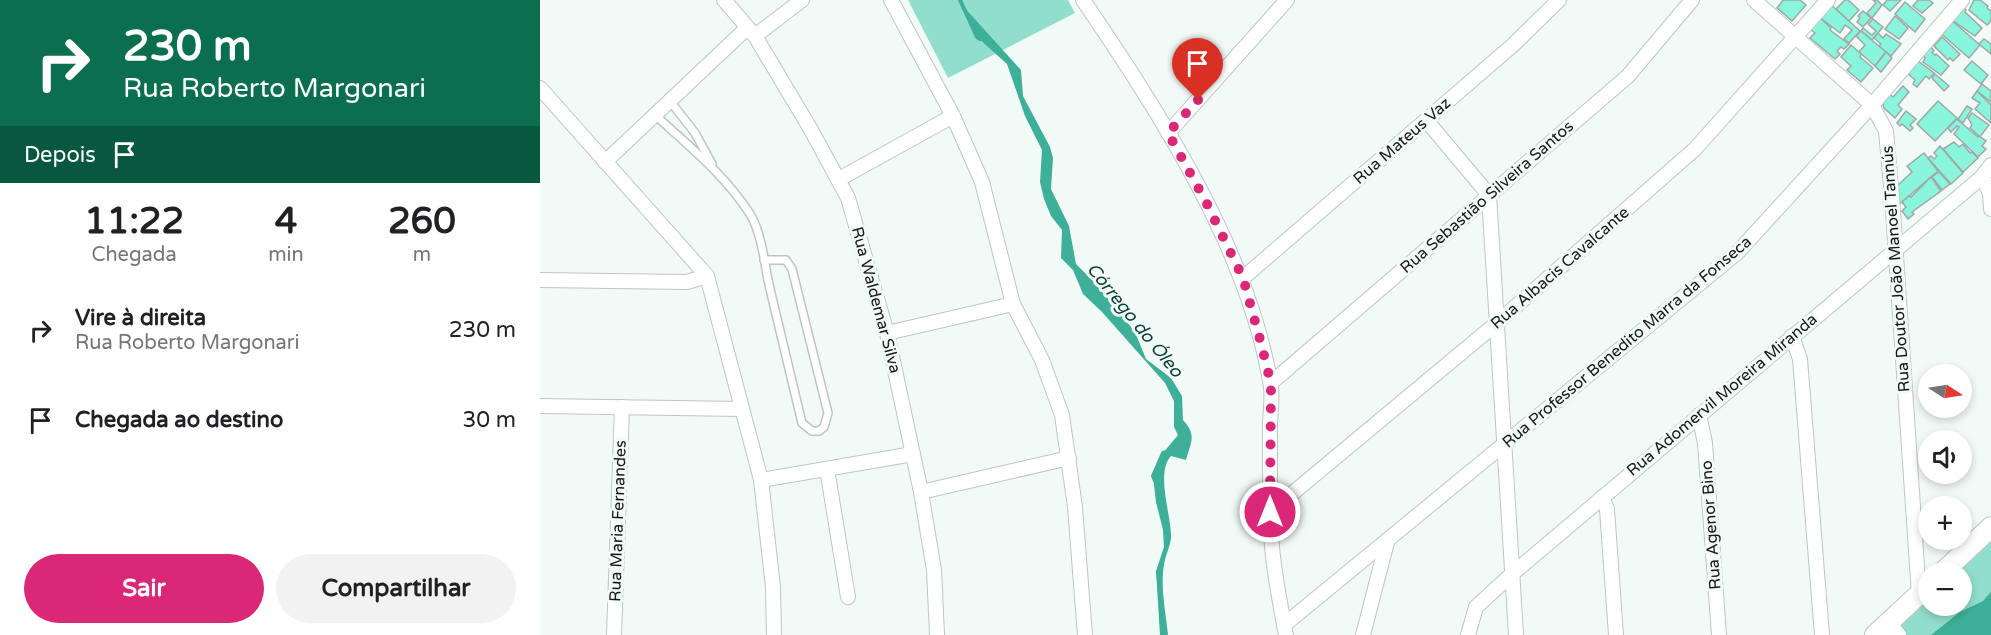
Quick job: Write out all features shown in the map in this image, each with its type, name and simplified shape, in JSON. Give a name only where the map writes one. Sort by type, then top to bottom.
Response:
[{"type":"street","name":"Rua Waldemar Silva","points":[[724,0],[751,32],[839,179],[848,198],[887,333],[921,492],[934,570],[937,635]]},
{"type":"street","points":[[605,162],[670,101],[751,32],[802,0]]},
{"type":"street","points":[[891,0],[953,116],[982,182],[1013,304],[1041,360],[1062,415],[1075,507],[1085,635]]},
{"type":"street","points":[[1083,0],[1126,63],[1168,133],[1205,200],[1243,278],[1271,384],[1270,512],[1274,574],[1285,630]]},
{"type":"street","points":[[1168,133],[1287,0]]},
{"type":"street","name":"Rua Mateus Vaz","points":[[1243,278],[1513,45],[1559,0]]},
{"type":"street","name":"Rua Sebastião Silveira Santos","points":[[1271,384],[1628,76],[1692,0]]},
{"type":"street","name":"Rua Doutor João Manoel Tannús","points":[[1754,0],[1872,105],[1886,131],[1922,562]]},
{"type":"street","name":"Rua Albacis Cavalcante","points":[[1270,512],[1497,322],[1695,149],[1828,0]]},
{"type":"street","name":"Rua Professor Benedito Marra da Fonseca","points":[[1285,630],[1387,542],[1738,252],[1872,105],[1962,0]]},
{"type":"street","points":[[540,88],[707,276],[760,480],[773,586],[774,635]]},
{"type":"street","points":[[839,179],[953,116]]},
{"type":"street","points":[[1426,120],[1489,195],[1516,635]]},
{"type":"street","name":"Rua Adomervil Moreira Miranda","points":[[1468,635],[1476,607],[1512,574],[1982,177],[1991,165]]},
{"type":"street","points":[[1982,177],[1990,193],[1991,208]]},
{"type":"street","points":[[540,280],[687,282],[707,276]]},
{"type":"street","points":[[887,333],[1013,304]]},
{"type":"street","points":[[1792,336],[1800,359],[1822,635]]},
{"type":"street","points":[[540,406],[742,409]]},
{"type":"street","name":"Rua Maria Fernandes","points":[[614,635],[622,407]]},
{"type":"street","name":"Rua Agenor Bino","points":[[1699,415],[1705,443],[1719,635]]},
{"type":"street","points":[[760,480],[913,454]]},
{"type":"street","points":[[921,492],[1069,459]]},
{"type":"street","points":[[827,469],[848,597]]},
{"type":"street","points":[[1602,497],[1607,509],[1616,635]]},
{"type":"street","points":[[1954,562],[1991,527]]},
{"type":"street","points":[[1363,635],[1387,542]]},
{"type":"street","points":[[1887,631],[1918,597]]},
{"type":"lane","points":[[670,101],[695,133],[714,170]]},
{"type":"lane","points":[[656,114],[714,170],[751,216],[764,260],[802,423],[812,431],[819,431],[824,427],[828,413],[792,269],[786,260],[764,260]]},
{"type":"shaded area","points":[[908,0],[1068,0],[1075,13],[948,78]]},
{"type":"shaded area","points":[[962,5],[1021,70],[1023,96],[1050,147],[1053,158],[1051,189],[1069,226],[1076,264],[1097,285],[1135,332],[1146,359],[1171,378],[1182,396],[1183,420],[1190,430],[1191,443],[1186,460],[1171,456],[1164,473],[1165,496],[1171,529],[1170,545],[1163,573],[1168,635],[1160,635],[1156,571],[1164,547],[1153,476],[1163,453],[1178,435],[1174,427],[1174,401],[1165,383],[1083,294],[1073,270],[1061,258],[1062,230],[1051,216],[1040,182],[1042,150],[1025,116],[1007,64],[977,37]]},
{"type":"shaded area","points":[[1991,520],[1991,635],[1899,635],[1889,623],[1918,593],[1918,616],[1972,616],[1972,562],[1949,562],[1961,550],[1972,550],[1972,539]]},
{"type":"shaded area","points":[[1991,592],[1991,635],[1931,635],[1955,616],[1972,616],[1972,606],[1983,601]]},
{"type":"building","points":[[1783,0],[1800,0],[1806,5],[1792,21],[1777,8]]},
{"type":"building","points":[[1845,0],[1859,10],[1849,21],[1836,9]]},
{"type":"building","points":[[1873,0],[1877,0],[1882,5],[1872,18],[1867,13],[1876,3]]},
{"type":"building","points":[[1887,0],[1901,0],[1890,11],[1883,5]]},
{"type":"building","points":[[1918,0],[1929,0],[1933,3],[1922,13],[1913,6]]},
{"type":"building","points":[[1974,0],[1980,0],[1991,11],[1991,21],[1987,25],[1969,10]]},
{"type":"building","points":[[1905,2],[1925,19],[1915,32],[1895,14]]},
{"type":"building","points":[[1829,3],[1860,31],[1849,43],[1844,39],[1852,30],[1845,25],[1840,33],[1818,16]]},
{"type":"building","points":[[1961,5],[1982,28],[1975,36],[1949,18]]},
{"type":"building","points":[[1863,11],[1871,18],[1863,27],[1857,22],[1860,18],[1858,16]]},
{"type":"building","points":[[1895,16],[1908,28],[1899,39],[1885,29]]},
{"type":"building","points":[[1819,17],[1831,28],[1830,30],[1849,44],[1837,51],[1840,54],[1835,59],[1810,38],[1815,33],[1809,28]]},
{"type":"building","points":[[1949,18],[1980,45],[1969,58],[1938,31]]},
{"type":"building","points":[[1873,19],[1883,27],[1872,40],[1861,31],[1863,28],[1872,35],[1876,31],[1868,24]]},
{"type":"building","points":[[1861,31],[1886,52],[1875,66],[1859,52],[1865,45],[1856,36]]},
{"type":"building","points":[[1878,33],[1883,38],[1886,34],[1901,44],[1891,56],[1879,46],[1881,44],[1874,38]]},
{"type":"building","points":[[1942,37],[1960,54],[1953,61],[1950,58],[1948,60],[1934,46]]},
{"type":"building","points":[[1984,39],[1991,44],[1991,54],[1979,44]]},
{"type":"building","points":[[1851,45],[1873,68],[1861,82],[1847,70],[1851,66],[1841,57]]},
{"type":"building","points":[[1931,47],[1934,51],[1932,53],[1949,66],[1941,75],[1923,62],[1925,58],[1922,53]]},
{"type":"building","points":[[1886,52],[1892,58],[1881,72],[1875,66]]},
{"type":"building","points":[[1914,58],[1934,73],[1929,79],[1926,76],[1917,87],[1913,84],[1915,80],[1904,70]]},
{"type":"building","points":[[1972,61],[1988,75],[1981,84],[1964,70]]},
{"type":"building","points":[[1935,74],[1949,86],[1944,91],[1932,78]]},
{"type":"building","points":[[1982,84],[1991,91],[1991,102],[1977,91]]},
{"type":"building","points":[[1903,86],[1909,92],[1898,105],[1902,109],[1895,118],[1884,108],[1881,98],[1886,91],[1893,97]]},
{"type":"building","points":[[1977,91],[1991,105],[1991,123],[1975,109],[1980,103],[1972,98]]},
{"type":"building","points":[[1938,101],[1957,118],[1935,141],[1917,124]]},
{"type":"building","points":[[1967,106],[1972,109],[1963,123],[1958,119]]},
{"type":"building","points":[[1906,111],[1916,119],[1910,125],[1913,128],[1910,131],[1897,123]]},
{"type":"building","points":[[1972,113],[1989,125],[1980,137],[1970,128],[1972,125],[1968,118]]},
{"type":"building","points":[[1957,119],[1986,141],[1982,146],[1986,149],[1978,157],[1954,134],[1959,127],[1957,126],[1951,132],[1948,128]]},
{"type":"building","points":[[1954,142],[1959,147],[1963,144],[1970,153],[1972,152],[1978,158],[1963,172],[1943,149]]},
{"type":"building","points":[[1940,146],[1963,173],[1951,184],[1928,158],[1931,156],[1934,159],[1937,156],[1934,153]]},
{"type":"building","points":[[1924,153],[1938,171],[1896,207],[1895,188],[1912,172],[1907,166]]},
{"type":"building","points":[[1939,172],[1950,184],[1942,190],[1932,177]]},
{"type":"building","points":[[1931,177],[1941,191],[1912,212],[1914,214],[1908,219],[1902,211],[1906,207],[1902,202],[1909,196],[1911,197]]},
{"type":"waterway","name":"Córrego do Óleo","points":[[960,0],[980,39]]},
{"type":"waterway","name":"Córrego do Óleo","points":[[1155,481],[1153,476],[1163,453],[1167,452]]},
{"type":"route","points":[[1198,100],[1168,133],[1205,200],[1243,278],[1261,343],[1271,384],[1270,512]]}]
